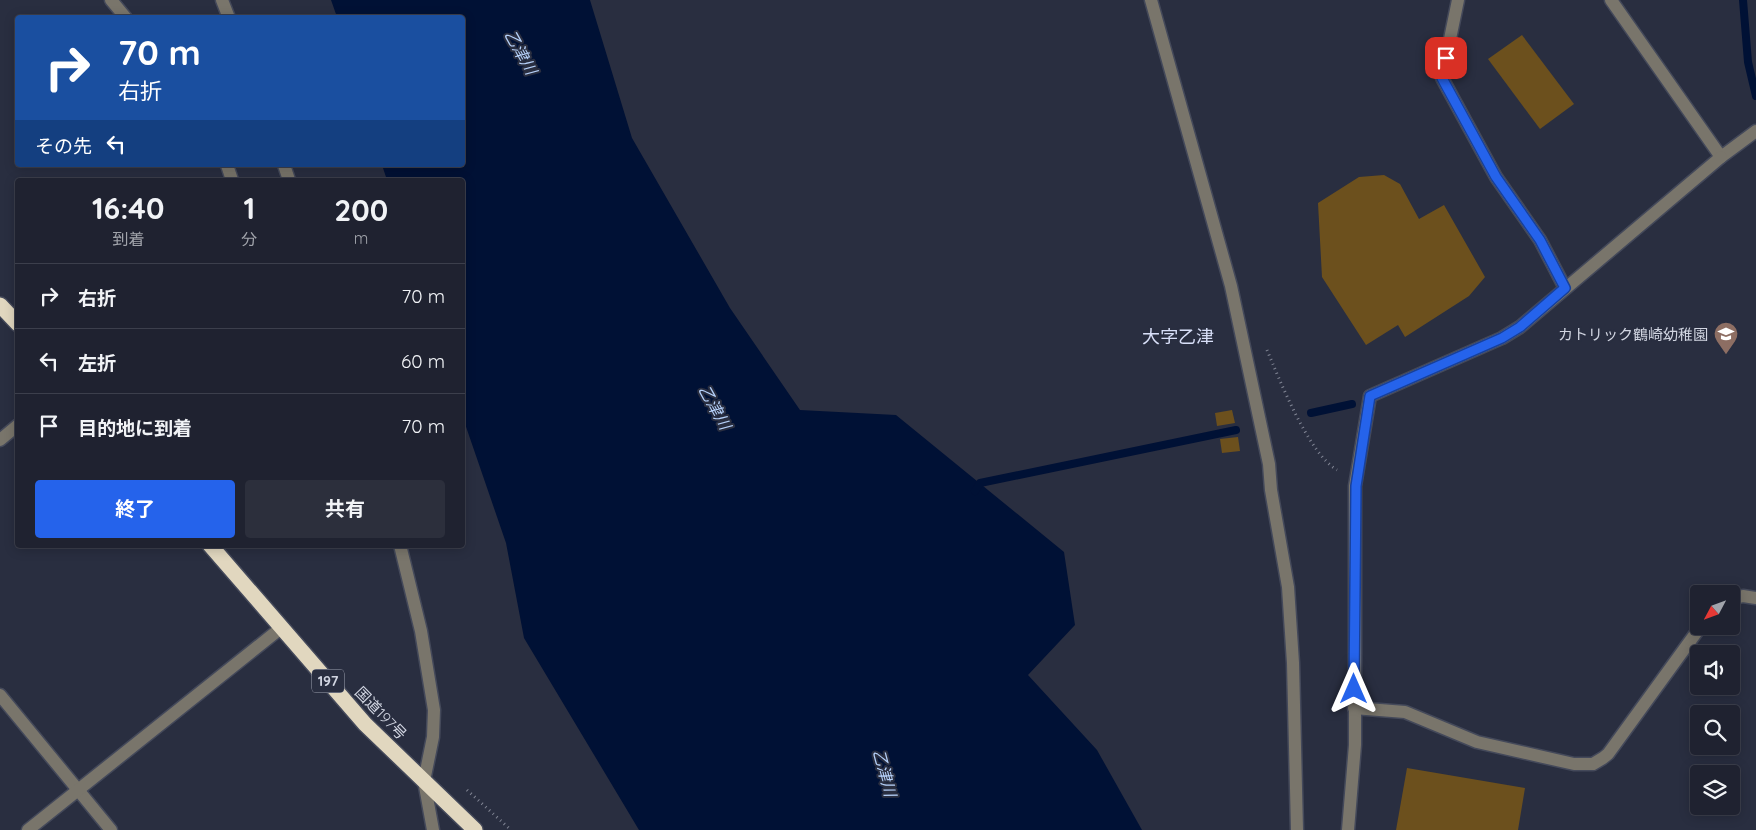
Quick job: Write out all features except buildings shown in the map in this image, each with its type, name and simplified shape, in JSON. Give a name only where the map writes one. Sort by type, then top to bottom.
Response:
[{"type":"highway","points":[[0,305],[15,321]]},
{"type":"highway","name":"国道197号","points":[[213,548],[365,724],[475,830]]},
{"type":"street","points":[[111,0],[124,15]]},
{"type":"street","points":[[222,0],[228,15]]},
{"type":"street","points":[[1151,0],[1231,286],[1269,464],[1271,490],[1288,587],[1293,663],[1297,830]]},
{"type":"street","points":[[1458,0],[1442,78],[1496,177],[1540,240],[1565,288]]},
{"type":"street","points":[[1611,0],[1721,157]]},
{"type":"street","points":[[1348,830],[1354,745],[1356,478],[1370,396],[1502,338],[1520,327],[1721,157],[1756,130]]},
{"type":"street","points":[[0,440],[15,428]]},
{"type":"street","points":[[401,548],[421,631],[434,710],[434,737],[424,781],[433,830]]},
{"type":"street","points":[[1740,597],[1756,598]]},
{"type":"street","points":[[28,830],[281,628]]},
{"type":"street","points":[[1354,708],[1406,712],[1477,742],[1574,764],[1593,764],[1608,754],[1694,635]]},
{"type":"street","points":[[0,695],[111,830]]},
{"type":"path","points":[[1264,344],[1290,403],[1316,451],[1335,469],[1356,478]]},
{"type":"path","points":[[464,787],[511,830]]},
{"type":"water","name":"乙津川","points":[[331,0],[590,0],[632,138],[730,308],[800,410],[896,415],[1064,552],[1075,625],[1028,675],[1097,750],[1142,830],[639,830],[524,638],[506,543],[465,424],[465,178],[386,178],[383,167],[465,167],[465,15],[336,15]]},
{"type":"waterway","points":[[1743,0],[1748,62],[1756,96]]},
{"type":"waterway","points":[[1311,413],[1352,404]]},
{"type":"waterway","points":[[975,491],[980,483],[1236,430]]},
{"type":"place","name":"カトリック鶴崎幼稚園","points":[[1726,355]]},
{"type":"district","name":"大字乙津","points":[[1178,336]]},
{"type":"route","points":[[1354,689],[1356,478],[1370,396],[1502,338],[1520,327],[1565,288],[1540,240],[1496,177],[1442,78],[1446,58]]}]
